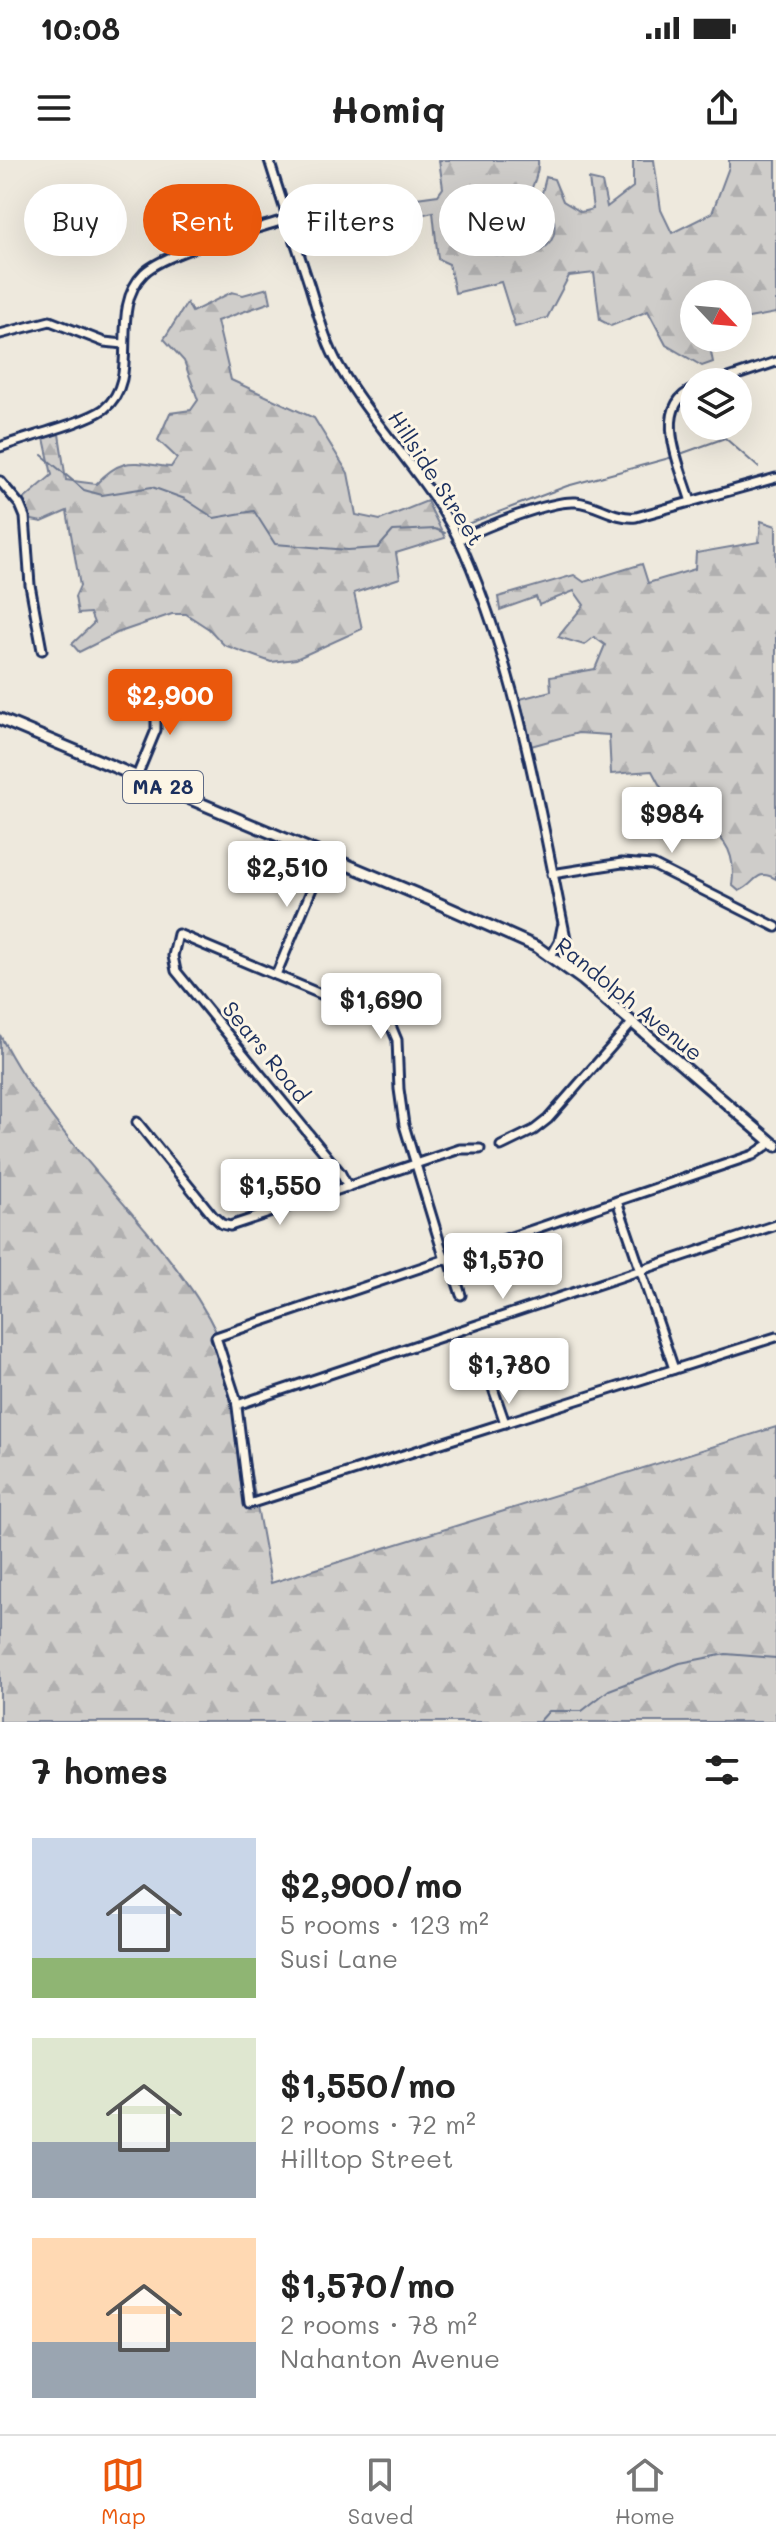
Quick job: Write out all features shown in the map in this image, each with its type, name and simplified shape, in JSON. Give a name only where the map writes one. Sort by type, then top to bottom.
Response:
[{"type":"main road","name":"Randolph Avenue","points":[[0,719],[512,934],[562,963],[774,1144]]},
{"type":"street","name":"Hillside Street","points":[[269,160],[278,190]]},
{"type":"street","points":[[0,447],[91,416],[105,408],[122,382],[129,298],[139,278],[153,266],[173,256],[278,222]]},
{"type":"street","name":"Hillside Street","points":[[299,256],[336,361],[433,499],[458,540],[495,633],[514,700],[563,921],[567,947],[562,963]]},
{"type":"street","points":[[0,334],[50,321],[98,340],[124,344]]},
{"type":"street","points":[[752,370],[776,362]]},
{"type":"street","points":[[680,399],[670,422],[691,502]]},
{"type":"street","points":[[458,540],[562,503],[583,503],[611,515],[631,518],[776,478]]},
{"type":"street","points":[[0,481],[20,505],[26,522],[30,585],[42,650]]},
{"type":"street","points":[[137,776],[156,730],[156,693],[160,682]]},
{"type":"street","points":[[326,855],[276,975],[380,1019],[392,1028],[398,1043],[402,1118],[415,1165],[461,1295]]},
{"type":"street","points":[[552,874],[622,863],[653,865],[776,927]]},
{"type":"street","points":[[551,956],[560,939],[563,921]]},
{"type":"street","name":"Sears Road","points":[[276,975],[178,934],[173,956],[176,971],[340,1172],[348,1187]]},
{"type":"street","points":[[501,1146],[534,1130],[548,1119],[633,1022]]},
{"type":"street","points":[[137,1122],[213,1216],[226,1225],[238,1225],[460,1149],[480,1149]]},
{"type":"street","points":[[774,1144],[753,1155],[216,1337],[237,1405],[249,1504],[776,1337]]},
{"type":"street","points":[[617,1201],[674,1369]]},
{"type":"street","points":[[237,1405],[776,1225]]},
{"type":"street","points":[[486,1368],[505,1423]]},
{"type":"green space","points":[[439,160],[538,160],[533,184],[442,184]]},
{"type":"green space","points":[[633,160],[654,160],[661,210],[672,233],[712,213],[729,160],[776,160],[776,313],[752,317],[752,280],[680,280],[680,352],[711,352],[713,362],[702,366],[666,345],[648,311],[611,326],[600,320],[594,273],[569,276],[547,318],[515,327],[501,282],[455,293],[449,264],[438,259],[433,212],[423,214],[423,197],[438,195],[439,256],[555,256],[555,184],[544,184],[546,177],[554,179],[563,201],[581,212],[593,209],[589,179],[602,182],[607,207],[633,187]]},
{"type":"green space","points":[[268,288],[271,302],[217,321],[231,380],[314,418],[348,473],[356,515],[380,520],[427,501],[445,538],[396,553],[400,578],[354,593],[362,629],[296,659],[271,662],[224,645],[209,629],[186,614],[172,614],[117,633],[79,652],[72,644],[94,623],[90,613],[78,614],[75,597],[80,586],[67,511],[42,522],[32,520],[22,501],[52,475],[44,438],[59,434],[66,480],[96,484],[114,468],[130,463],[171,467],[177,458],[158,440],[170,413],[191,410],[198,400],[184,361],[164,339],[187,303],[192,312],[232,292],[243,295]]},
{"type":"green space","points":[[761,521],[776,526],[776,879],[760,876],[739,891],[732,885],[733,868],[725,844],[718,835],[670,799],[652,771],[611,774],[609,735],[578,733],[531,746],[520,699],[551,691],[550,677],[595,669],[605,645],[594,637],[584,645],[558,637],[584,605],[574,591],[539,605],[536,597],[500,610],[498,597],[574,575],[584,582],[642,564],[648,583],[695,569],[696,553],[759,542]]},
{"type":"green space","points":[[0,1035],[31,1088],[173,1264],[218,1335],[233,1375],[271,1583],[776,1427],[776,1722],[0,1722]]},
{"type":"waterway","points":[[683,453],[725,438],[758,467]]},
{"type":"waterway","points":[[42,455],[84,490],[102,495],[152,487],[185,499],[214,518],[254,511],[275,544],[348,550],[378,548],[393,531],[435,529],[445,533]]},
{"type":"waterway","points":[[462,526],[567,486],[673,457]]},
{"type":"waterway","points":[[539,1722],[549,1711],[582,1711],[609,1690],[680,1663],[726,1654],[776,1658]]}]
